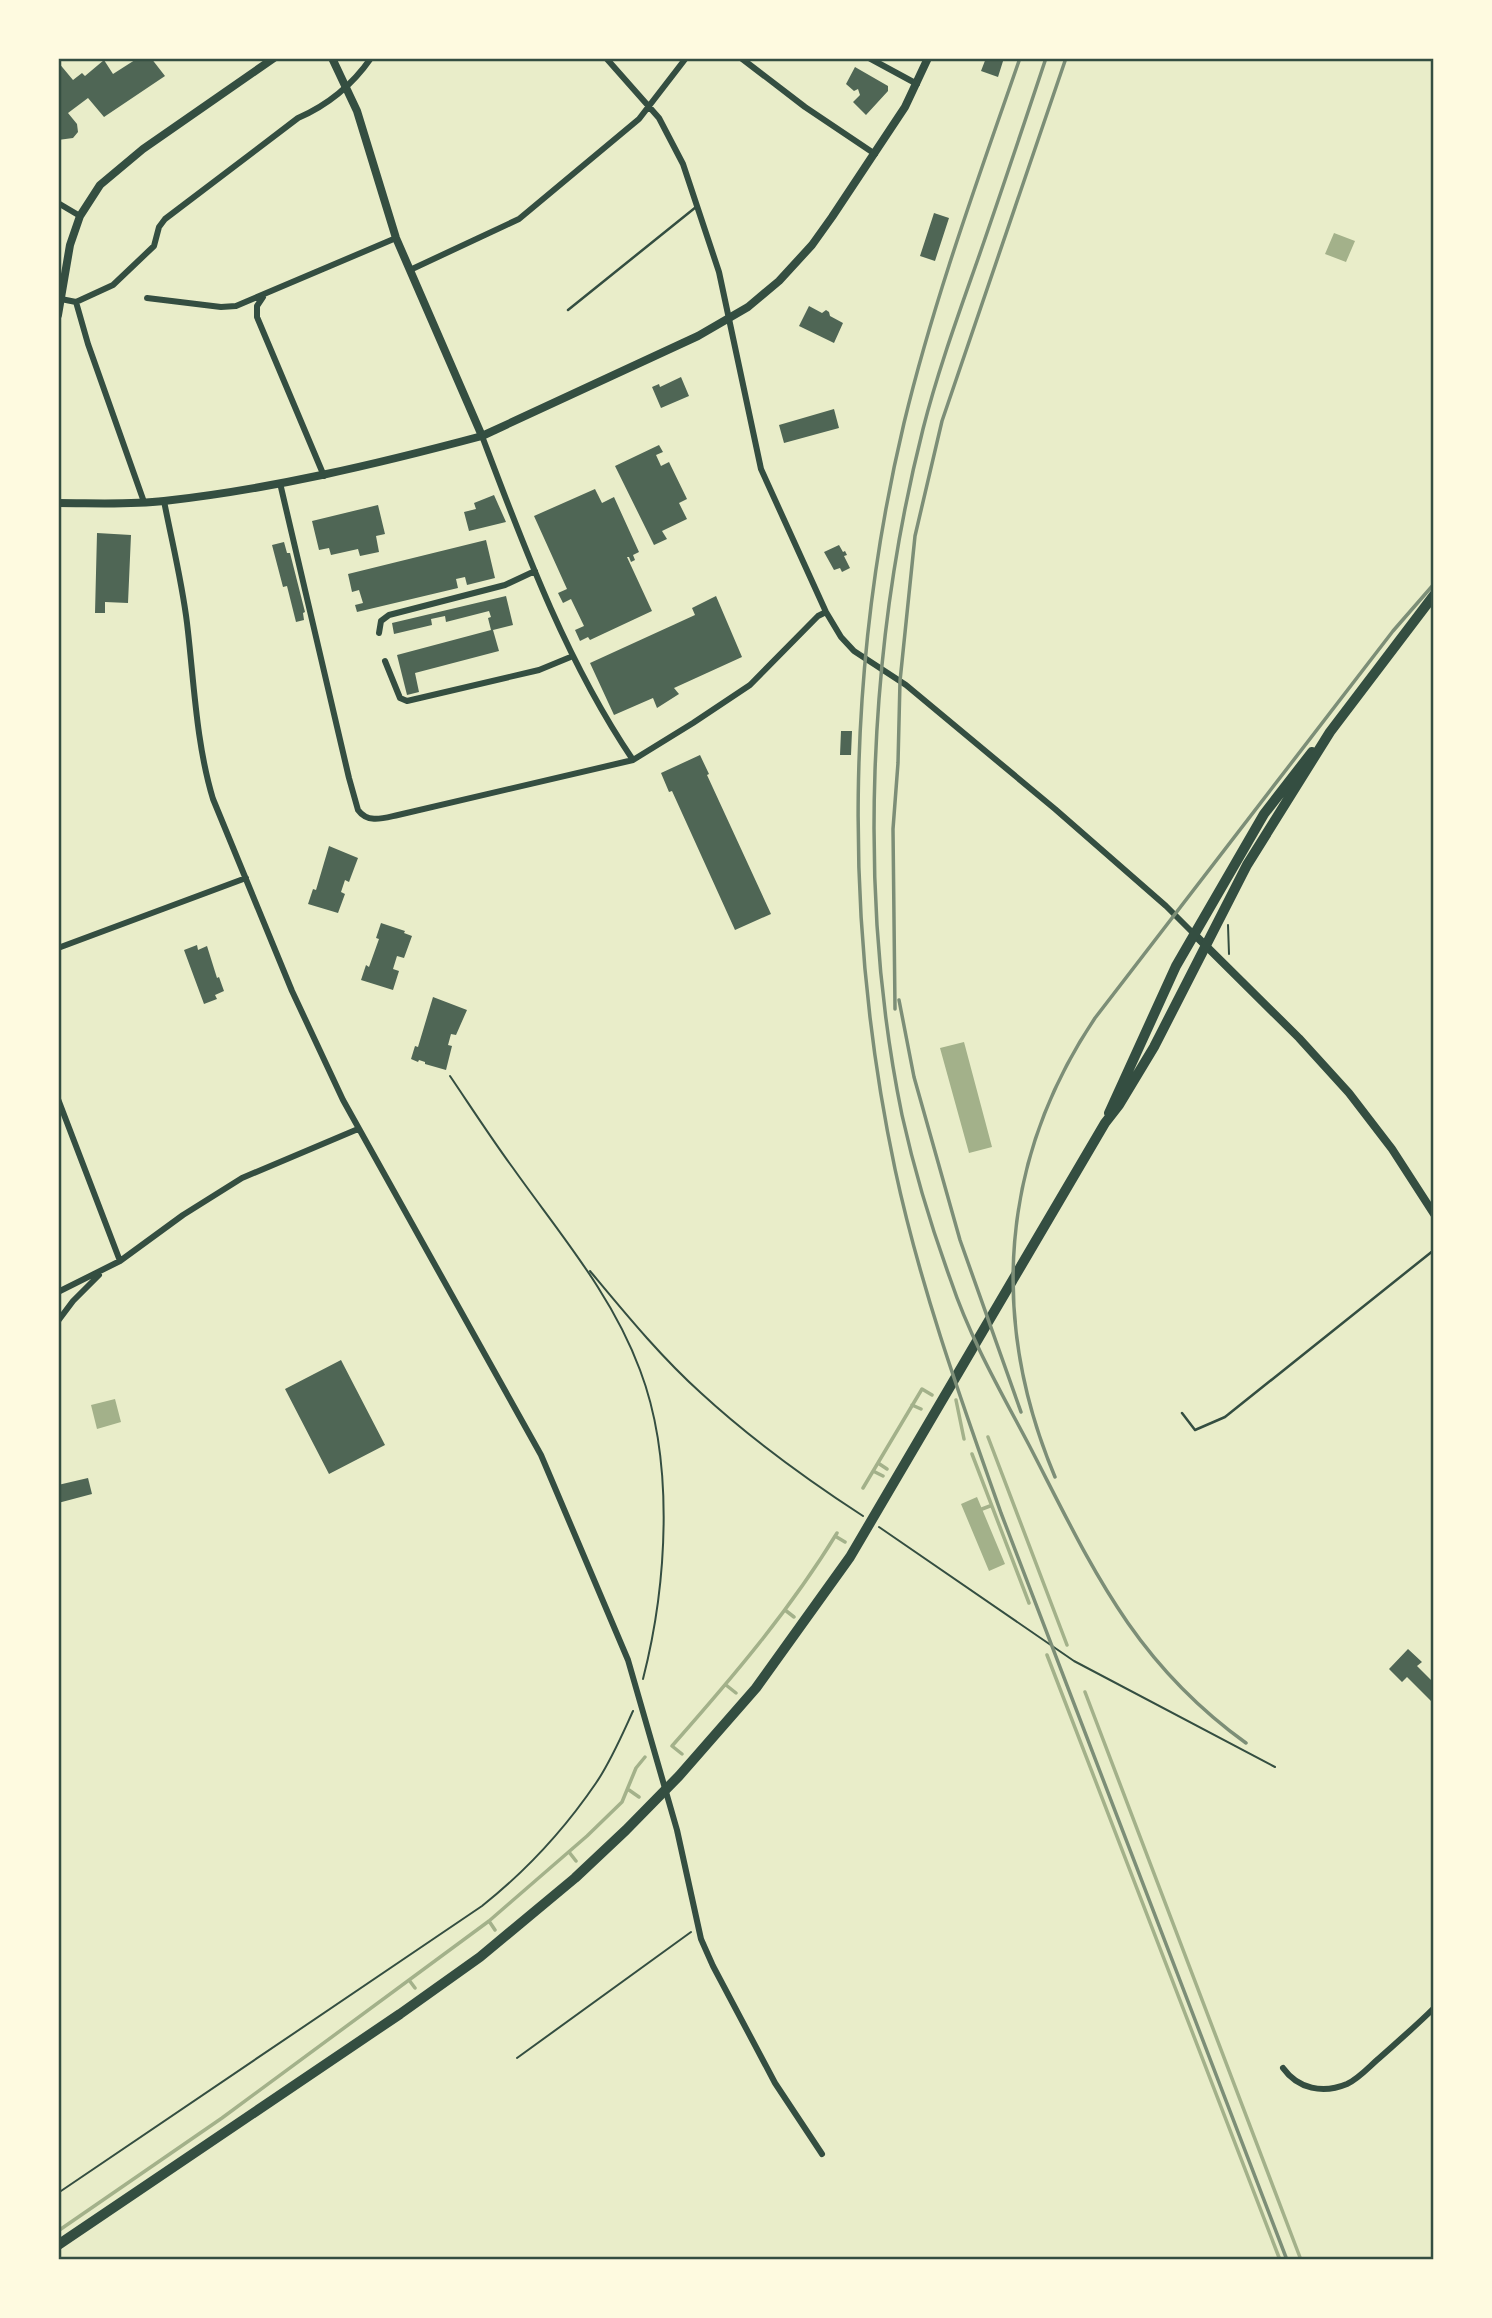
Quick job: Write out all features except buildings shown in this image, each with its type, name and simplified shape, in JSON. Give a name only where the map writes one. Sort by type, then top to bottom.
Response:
[{"type":"main road","points":[[1105,1123],[1154,1047],[1247,865],[1330,732],[1434,595]]},
{"type":"main road","points":[[58,2245],[480,1957],[575,1878],[656,1801],[736,1713],[814,1610],[864,1534],[1105,1123],[1169,981],[1194,934],[1264,814],[1321,739],[1330,732]]},
{"type":"street","points":[[58,315],[70,245],[80,216],[100,185],[110,174],[274,58]]},
{"type":"street","points":[[332,58],[357,111],[396,238],[482,436],[535,571],[573,656],[633,760]]},
{"type":"street","points":[[61,299],[76,302],[113,285],[154,246],[161,222],[298,118],[310,113],[347,87],[371,58]]},
{"type":"street","points":[[606,58],[659,118],[683,164],[719,272],[761,469],[826,612],[841,638],[853,651],[906,685],[1055,808],[1166,906],[1349,1093],[1392,1149],[1434,1214]]},
{"type":"street","points":[[410,270],[519,219],[639,119],[686,58]]},
{"type":"street","points":[[741,58],[804,107],[874,154]]},
{"type":"street","points":[[869,58],[917,84]]},
{"type":"street","points":[[58,503],[164,501],[280,483],[324,476],[482,436],[572,396],[728,320],[748,307],[797,264],[832,217],[903,110],[928,58]]},
{"type":"street","points":[[58,203],[80,216]]},
{"type":"street","points":[[147,298],[221,307],[236,306],[396,238]]},
{"type":"street","points":[[264,295],[257,306],[257,317],[324,476]]},
{"type":"street","points":[[76,302],[145,502]]},
{"type":"street","points":[[280,483],[349,778],[360,815],[369,818],[382,819],[633,760],[750,685],[818,616],[826,612]]},
{"type":"street","points":[[164,501],[187,624],[208,782],[246,878],[302,1012],[358,1129],[541,1455],[639,1691],[677,1830],[698,1928],[713,1966],[775,2082],[822,2154]]},
{"type":"street","points":[[379,633],[380,624],[388,615],[505,585],[535,571]]},
{"type":"street","points":[[385,661],[400,698],[410,701],[539,670],[573,656]]},
{"type":"street","points":[[58,948],[246,878]]},
{"type":"street","points":[[58,1099],[120,1261]]},
{"type":"street","points":[[58,1292],[120,1261],[183,1215],[242,1178],[358,1129]]},
{"type":"street","points":[[58,1321],[73,1301],[109,1267]]},
{"type":"street","points":[[1283,2068],[1294,2080],[1308,2088],[1329,2089],[1346,2084],[1369,2067],[1434,2008]]},
{"type":"lane","points":[[568,310],[698,205]]},
{"type":"lane","points":[[1182,1413],[1195,1430],[1225,1417],[1434,1250]]},
{"type":"path","points":[[1228,925],[1229,954]]},
{"type":"path","points":[[450,1076],[513,1168],[586,1265],[653,1345],[700,1392],[789,1466],[866,1519]]},
{"type":"path","points":[[586,1265],[640,1368],[648,1392],[657,1444],[663,1504],[661,1579],[654,1632],[639,1691]]},
{"type":"path","points":[[878,1527],[1074,1661],[1275,1767]]},
{"type":"path","points":[[58,2193],[505,1888],[559,1831],[597,1782],[634,1709]]},
{"type":"path","points":[[517,2058],[698,1928]]},
{"type":"shaded area","points":[[1334,233],[1355,241],[1346,262],[1325,254]]},
{"type":"shaded area","points":[[964,1042],[992,1147],[969,1153],[940,1048]]},
{"type":"shaded area","points":[[115,1399],[121,1422],[97,1429],[91,1405]]},
{"type":"shaded area","points":[[977,1497],[1005,1564],[989,1571],[961,1504]]},
{"type":"waterway","points":[[863,1488],[922,1389],[932,1395]]},
{"type":"waterway","points":[[956,1400],[964,1439]]},
{"type":"waterway","points":[[912,1405],[921,1409]]},
{"type":"waterway","points":[[988,1437],[1067,1645]]},
{"type":"waterway","points":[[972,1454],[1029,1603]]},
{"type":"waterway","points":[[878,1463],[887,1469]]},
{"type":"waterway","points":[[873,1471],[883,1476]]},
{"type":"waterway","points":[[982,1509],[990,1506]]},
{"type":"waterway","points":[[682,1754],[672,1746],[759,1643],[800,1589],[837,1533]]},
{"type":"waterway","points":[[835,1536],[845,1542]]},
{"type":"waterway","points":[[785,1610],[794,1617]]},
{"type":"waterway","points":[[1047,1655],[1280,2260]]},
{"type":"waterway","points":[[726,1685],[736,1693]]},
{"type":"waterway","points":[[1085,1692],[1301,2260]]},
{"type":"waterway","points":[[58,2231],[222,2118],[489,1921],[622,1802],[636,1768],[645,1757]]},
{"type":"waterway","points":[[629,1790],[639,1797]]},
{"type":"waterway","points":[[569,1852],[576,1861]]},
{"type":"waterway","points":[[489,1921],[495,1930]]},
{"type":"waterway","points":[[409,1980],[415,1988]]},
{"type":"railway","points":[[1020,58],[929,331],[904,423],[885,515],[871,608],[862,701],[858,795],[866,983],[878,1076],[895,1169],[916,1256],[956,1385],[1001,1513],[1287,2260]]},
{"type":"railway","points":[[1046,58],[929,407],[904,512],[890,597],[880,684],[874,859],[888,1032],[902,1115],[924,1199],[967,1323],[987,1364],[1073,1531],[1118,1608],[1173,1679],[1206,1712],[1246,1743]]},
{"type":"railway","points":[[895,1009],[893,829],[900,681],[915,536],[942,421],[1066,58]]},
{"type":"railway","points":[[1055,1477],[1034,1418],[1020,1359],[1014,1300],[1015,1242],[1023,1184],[1039,1128],[1063,1072],[1095,1018],[1393,631],[1434,584]]},
{"type":"railway","points":[[899,1000],[914,1077],[960,1240],[1021,1412]]}]
